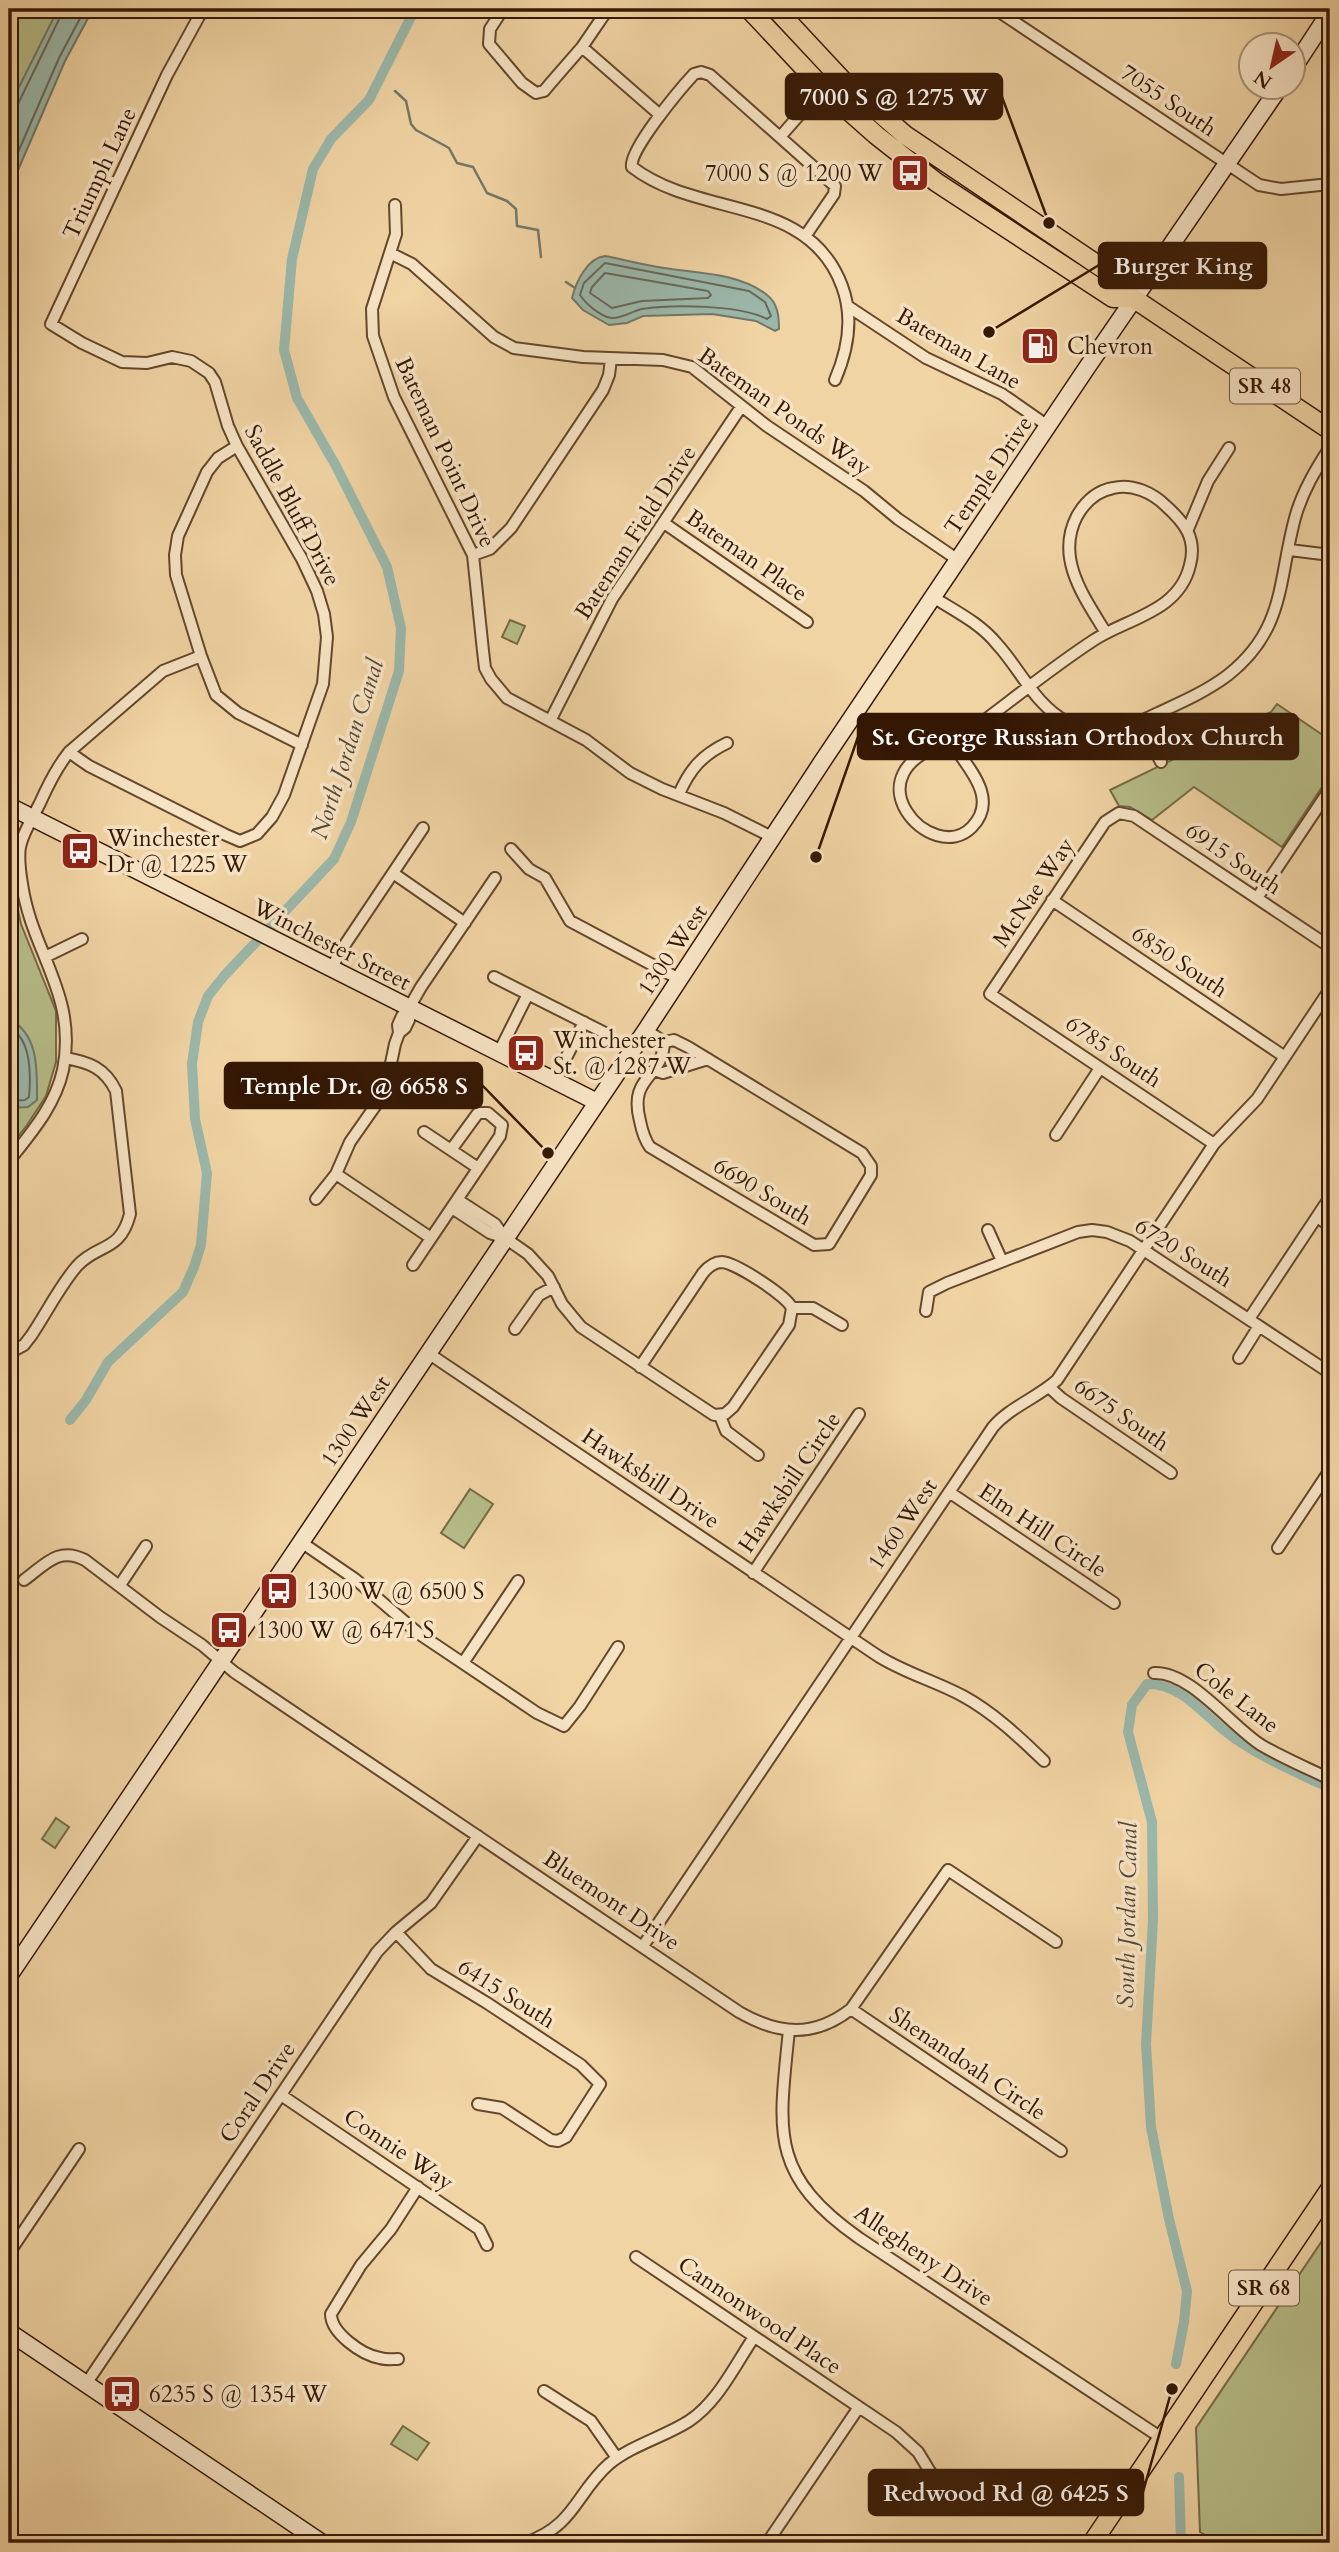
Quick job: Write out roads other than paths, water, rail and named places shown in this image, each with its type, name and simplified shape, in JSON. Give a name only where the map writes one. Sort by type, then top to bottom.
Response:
[{"type":"main road","name":"SR 48","points":[[749,9],[823,88],[876,135],[936,182],[1113,298],[1133,298]]},
{"type":"main road","name":"SR 48","points":[[776,9],[844,82],[905,135],[1123,282],[1133,298],[1330,430]]},
{"type":"main road","name":"SR 68","points":[[1092,2543],[1330,2189]]},
{"type":"street","name":"Triumph Lane","points":[[203,9],[167,75],[51,324],[82,343],[122,362],[147,363],[172,357],[191,361],[209,373]]},
{"type":"street","points":[[503,9],[492,24],[489,44],[527,88],[536,93],[544,91],[582,47],[608,9]]},
{"type":"street","name":"7055 South","points":[[995,9],[1259,185],[1270,188],[1330,184]]},
{"type":"street","points":[[1308,44],[1330,12]]},
{"type":"street","points":[[582,47],[660,115]]},
{"type":"street","points":[[806,235],[836,188],[710,75],[701,72],[692,76],[660,115],[632,158],[632,167],[657,184],[716,203],[752,211],[806,235],[833,265],[849,307],[846,348],[835,380]]},
{"type":"street","points":[[780,137],[823,88]]},
{"type":"street","name":"Temple Drive","points":[[739,891],[1133,298],[1269,102]]},
{"type":"street","name":"Bateman Point Drive","points":[[395,205],[396,233],[372,309],[376,348],[394,397],[473,555],[485,668],[507,698],[586,740],[630,773],[662,789],[724,813],[774,838]]},
{"type":"street","name":"Bateman Ponds Way","points":[[390,253],[412,264],[504,344],[536,353],[663,360],[686,365],[708,378],[741,407],[864,491],[898,519],[958,560]]},
{"type":"street","name":"Bateman Lane","points":[[849,307],[926,358],[1002,394],[1048,426]]},
{"type":"street","points":[[473,555],[490,549],[511,528],[603,390],[611,359]]},
{"type":"street","name":"Saddle Bluff Drive","points":[[69,752],[89,766],[240,841],[257,834],[272,817],[284,795],[323,684],[327,648],[324,614],[307,567],[237,446],[225,419],[215,382],[209,373]]},
{"type":"street","name":"Bateman Field Drive","points":[[550,721],[612,599],[741,407]]},
{"type":"street","points":[[237,446],[218,458],[207,472],[175,545],[176,575],[212,687],[222,702],[238,713],[302,745]]},
{"type":"street","points":[[933,597],[988,633],[1028,687],[1053,713],[1083,729],[1110,731],[1140,722],[1211,687],[1246,658],[1262,635],[1275,612],[1302,497],[1330,446]]},
{"type":"street","points":[[1188,529],[1208,481],[1229,448]]},
{"type":"street","points":[[951,742],[974,774],[983,793],[982,809],[977,822],[966,833],[953,838],[936,835],[914,821],[904,810],[899,796],[901,779],[910,765],[935,747],[970,732],[1028,687],[1106,633],[1155,610],[1178,592],[1188,574],[1193,546],[1188,529],[1162,502],[1136,488],[1115,487],[1096,494],[1081,509],[1070,530],[1068,556],[1082,592],[1106,633]]},
{"type":"street","name":"Bateman Place","points":[[664,523],[807,622]]},
{"type":"street","points":[[1290,550],[1330,555]]},
{"type":"street","points":[[9,1161],[47,1109],[59,1084],[65,1058],[65,1014],[28,913],[19,863],[22,839],[59,766],[69,752],[159,674],[201,656]]},
{"type":"street","points":[[1140,722],[1161,762]]},
{"type":"street","points":[[679,794],[687,776],[701,758],[727,743]]},
{"type":"street","points":[[1256,898],[1330,789]]},
{"type":"street","name":"Winchester Street","points":[[9,806],[597,1102]]},
{"type":"street","name":"6915 South","points":[[1112,816],[1127,813],[1134,816],[1330,947]]},
{"type":"street","name":"McNae Way","points":[[990,994],[1105,822],[1112,816]]},
{"type":"street","points":[[331,969],[423,828]]},
{"type":"street","points":[[511,849],[529,869],[545,878],[570,921],[680,979]]},
{"type":"street","points":[[393,873],[465,923]]},
{"type":"street","points":[[316,1199],[336,1174],[350,1142],[385,1092],[395,1044],[409,1020],[409,1008],[495,878]]},
{"type":"street","name":"1300 West","points":[[9,1976],[739,891]]},
{"type":"street","name":"6850 South","points":[[1052,900],[1285,1057]]},
{"type":"street","points":[[45,957],[82,939]]},
{"type":"street","points":[[494,977],[607,1034]]},
{"type":"street","name":"1460 West","points":[[643,1946],[999,1420],[1049,1387],[1064,1371],[1214,1144],[1249,1109],[1330,989]]},
{"type":"street","points":[[499,1052],[528,994]]},
{"type":"street","name":"6785 South","points":[[990,994],[1214,1144]]},
{"type":"street","points":[[566,1058],[584,1022]]},
{"type":"street","name":"6690 South","points":[[646,1030],[664,1042],[674,1040],[708,1059],[862,1153],[871,1166],[872,1175],[829,1244],[814,1245],[650,1147],[644,1137],[636,1103],[638,1093],[663,1052],[664,1042]]},
{"type":"street","points":[[9,1353],[24,1345],[32,1336],[78,1265],[117,1240],[126,1228],[130,1214],[116,1091],[97,1067],[65,1058]]},
{"type":"street","points":[[653,1070],[663,1073],[708,1059]]},
{"type":"street","points":[[1056,1135],[1100,1068]]},
{"type":"street","points":[[413,1265],[500,1136],[500,1122],[488,1113],[478,1113],[451,1150]]},
{"type":"street","points":[[424,1132],[478,1168]]},
{"type":"street","points":[[336,1174],[431,1238]]},
{"type":"street","points":[[1249,1319],[1330,1197]]},
{"type":"street","points":[[455,1204],[489,1233],[505,1238],[540,1265],[562,1304],[581,1327],[702,1409],[720,1416],[726,1432],[758,1455]]},
{"type":"street","points":[[1317,1217],[1330,1226]]},
{"type":"street","points":[[988,1230],[1002,1261]]},
{"type":"street","name":"6720 South","points":[[926,1311],[929,1292],[1078,1232],[1092,1230],[1119,1236],[1145,1250],[1330,1373]]},
{"type":"street","points":[[640,1367],[703,1273],[715,1264],[727,1263],[785,1297],[792,1308],[789,1325],[733,1407],[720,1416]]},
{"type":"street","points":[[515,1329],[539,1295],[554,1287]]},
{"type":"street","points":[[792,1308],[810,1306],[842,1325]]},
{"type":"street","points":[[1239,1358],[1259,1326]]},
{"type":"street","name":"Hawksbill Drive","points":[[428,1353],[898,1668],[964,1697],[1003,1723],[1044,1761]]},
{"type":"street","name":"6675 South","points":[[1049,1387],[1171,1474]]},
{"type":"street","name":"Hawksbill Circle","points":[[753,1573],[859,1414]]},
{"type":"street","points":[[1278,1548],[1330,1471]]},
{"type":"street","name":"Elm Hill Circle","points":[[949,1492],[1114,1603]]},
{"type":"street","points":[[301,1542],[355,1579],[418,1633],[537,1713],[564,1726],[618,1647]]},
{"type":"street","points":[[120,1585],[146,1546]]},
{"type":"street","name":"Bluemont Drive","points":[[24,1580],[66,1553],[85,1560],[234,1672],[755,2021],[789,2030],[817,2028],[830,2024],[852,2009],[948,1870],[1056,1942]]},
{"type":"street","points":[[463,1663],[518,1581]]},
{"type":"street","name":"Cole Lane","points":[[1154,1673],[1175,1675],[1260,1744],[1330,1779]]},
{"type":"street","name":"Coral Drive","points":[[86,2384],[377,1952],[431,1903],[478,1836]]},
{"type":"street","name":"6415 South","points":[[396,1932],[431,1969],[570,2058],[600,2084],[566,2137],[558,2141],[551,2140],[502,2108],[478,2104]]},
{"type":"street","name":"Shenandoah Circle","points":[[852,2009],[1061,2151]]},
{"type":"street","name":"Allegheny Drive","points":[[789,2030],[781,2114],[782,2131],[788,2155],[812,2199],[859,2238],[1163,2439]]},
{"type":"street","name":"Connie Way","points":[[281,2095],[479,2229],[485,2236],[487,2245]]},
{"type":"street","points":[[9,2253],[79,2149]]},
{"type":"street","points":[[398,2359],[381,2359],[370,2355],[341,2336],[334,2329],[331,2314],[361,2265],[391,2230],[418,2187]]},
{"type":"street","name":"Cannonwood Place","points":[[636,2257],[912,2445],[943,2493]]},
{"type":"street","points":[[9,2332],[322,2543]]},
{"type":"street","points":[[525,2543],[559,2525],[601,2472],[617,2458],[683,2424],[702,2411],[754,2337]]},
{"type":"street","points":[[544,2391],[591,2421],[617,2458]]},
{"type":"street","points":[[767,2543],[859,2407]]},
{"type":"water","points":[[58,9],[93,9],[65,61],[9,191],[9,107]]},
{"type":"water","points":[[605,256],[657,267],[718,275],[744,282],[774,302],[779,329],[775,331],[756,321],[712,314],[643,316],[627,323],[609,325],[583,310],[572,298],[579,278],[588,266]]},
{"type":"water","points":[[9,1019],[26,1034],[34,1054],[37,1100],[28,1107],[9,1108]]},
{"type":"waterway","name":"North Jordan Canal","points":[[70,1420],[86,1400],[108,1362],[183,1292],[194,1267],[201,1245],[207,1173],[195,1119],[192,1064],[198,1022],[208,996],[224,976],[334,859],[351,822],[399,671],[401,628],[387,567],[336,466],[297,398],[284,350],[292,259],[313,169],[331,139],[369,100],[415,9]]},
{"type":"waterway","points":[[395,91],[406,101],[411,124],[416,130],[449,148],[457,163],[473,167],[487,193],[507,201],[516,209],[517,226],[538,230],[541,257]]},
{"type":"waterway","points":[[566,282],[575,288]]},
{"type":"waterway","name":"South Jordan Canal","points":[[1176,2364],[1187,2291],[1169,2219],[1151,2127],[1146,2044],[1153,1920],[1152,1822],[1128,1732],[1132,1705],[1147,1684],[1172,1689],[1244,1745],[1330,1788]]},
{"type":"waterway","name":"South Jordan Canal","points":[[1179,2477],[1181,2543]]},
{"type":"place","name":"7000 S @ 1200 W","points":[[910,173]]},
{"type":"place","name":"7000 S @ 1275 W","points":[[1049,223]]},
{"type":"place","name":"Burger King","points":[[989,332]]},
{"type":"place","name":"Chevron","points":[[1040,346]]},
{"type":"place","name":"Winchester Dr @ 1225 W","points":[[80,851]]},
{"type":"place","name":"St. George Russian Orthodox Church","points":[[816,857]]},
{"type":"place","name":"Winchester St. @ 1287 W","points":[[526,1053]]},
{"type":"place","name":"Temple Dr. @ 6658 S","points":[[548,1153]]},
{"type":"place","name":"1300 W @ 6500 S","points":[[279,1591]]},
{"type":"place","name":"1300 W @ 6471 S","points":[[229,1630]]},
{"type":"place","name":"Redwood Rd @ 6425 S","points":[[1172,2389]]},
{"type":"place","name":"6235 S @ 1354 W","points":[[122,2394]]}]
